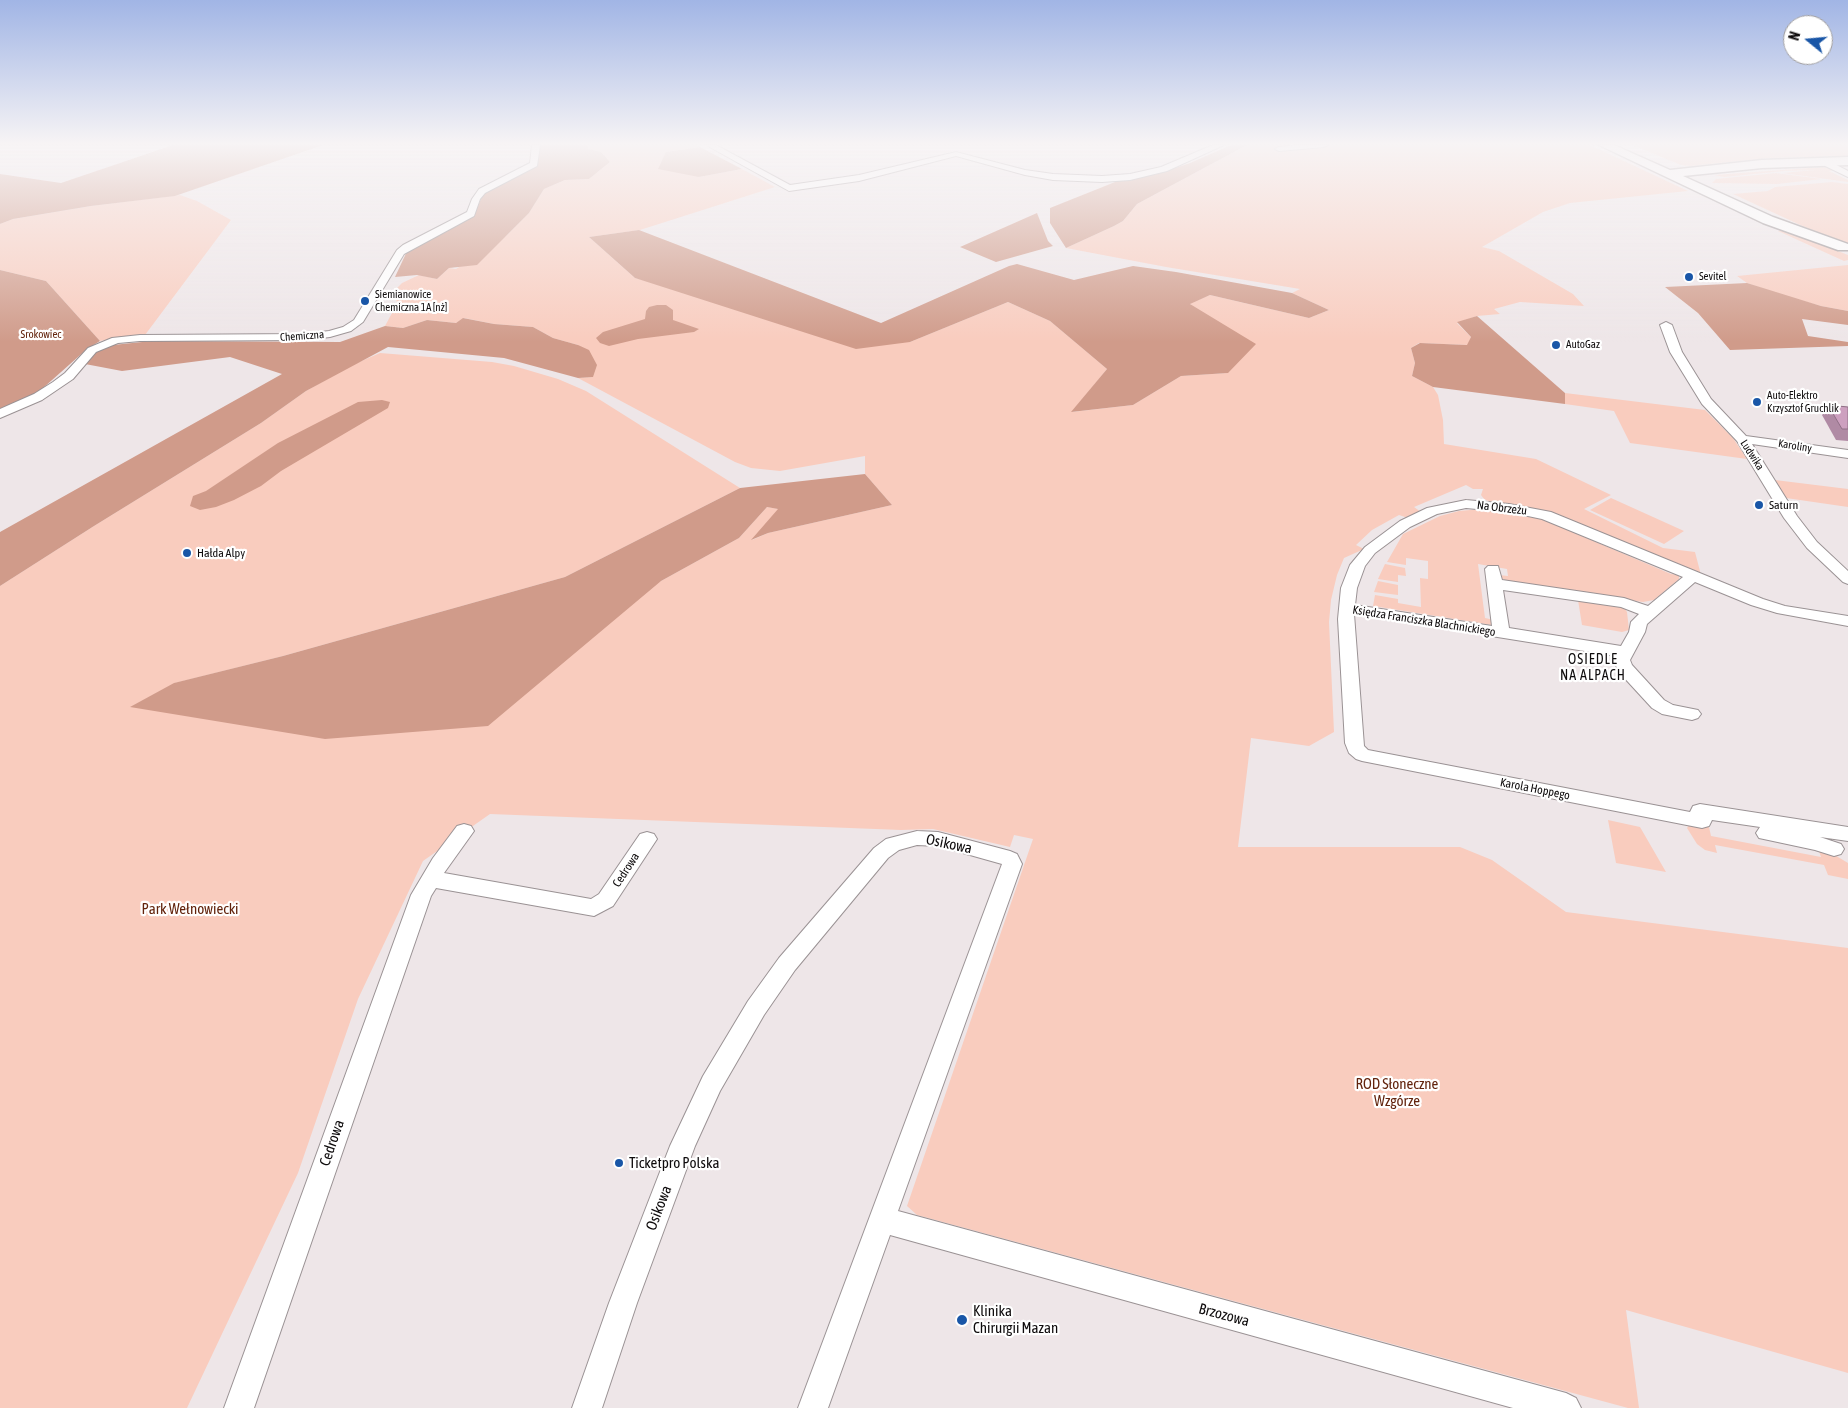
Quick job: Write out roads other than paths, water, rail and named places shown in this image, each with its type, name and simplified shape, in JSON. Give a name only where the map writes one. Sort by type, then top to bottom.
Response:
[{"type":"street","name":"Chemiczna","points":[[0,414],[57,385],[69,376],[92,350],[116,340],[140,338],[305,338],[347,329],[358,322],[400,252],[406,246],[471,214],[472,211]]},
{"type":"street","points":[[1760,211],[1845,248]]},
{"type":"street","name":"Ludwika","points":[[1666,325],[1676,352],[1706,401],[1742,439],[1791,518],[1812,546],[1848,578]]},
{"type":"street","name":"Karoliny","points":[[1742,439],[1848,454]]},
{"type":"street","name":"Na Obrzeżu","points":[[1368,757],[1358,753],[1355,749],[1346,620],[1349,588],[1358,565],[1370,550],[1405,524],[1432,511],[1455,505],[1492,505],[1546,516],[1757,602],[1783,610],[1848,621]]},
{"type":"street","name":"Księdza Franciszka Blachnickiego","points":[[1501,633],[1494,576],[1624,603],[1650,612]]},
{"type":"street","points":[[1692,714],[1668,710],[1658,704],[1624,667],[1622,660],[1637,632],[1639,622],[1693,576]]},
{"type":"street","name":"Księdza Franciszka Blachnickiego","points":[[1346,608],[1626,652]]},
{"type":"street","name":"Karola Hoppego","points":[[1368,757],[1816,843],[1841,853]]},
{"type":"street","points":[[1702,821],[1700,811],[1848,834]]},
{"type":"street","name":"Cedrowa","points":[[239,1408],[421,895],[440,863],[464,831]]},
{"type":"street","name":"Karola Hoppego","points":[[1823,831],[1841,853]]},
{"type":"street","name":"Osikowa","points":[[587,1408],[623,1303],[683,1146],[711,1084],[756,1008],[787,964],[881,853],[893,844],[917,838],[938,839],[1003,856],[1010,859],[1012,864],[813,1408]]},
{"type":"street","name":"Cedrowa","points":[[431,879],[594,908],[606,900],[647,839]]},
{"type":"street","name":"Brzozowa","points":[[883,1220],[1566,1408]]},
{"type":"place","name":"Sevitel","points":[[1689,277]]},
{"type":"place","name":"Siemianowice Chemiczna 1A [nż]","points":[[365,301]]},
{"type":"place","name":"AutoGaz","points":[[1556,345]]},
{"type":"place","name":"Auto-Elektro Krzysztof Gruchlik","points":[[1757,402]]},
{"type":"place","name":"Saturn","points":[[1759,505]]},
{"type":"place","name":"Hałda Alpy","points":[[187,553]]},
{"type":"place","name":"Ticketpro Polska","points":[[619,1163]]},
{"type":"place","name":"Klinika Chirurgii Mazan","points":[[962,1320]]},
{"type":"district","name":"OSIEDLE NA ALPACH","points":[[1593,668]]},
{"type":"park label","name":"Srokowiec","points":[[41,335]]},
{"type":"park label","name":"Park Wełnowiecki","points":[[190,909]]},
{"type":"park label","name":"ROD Słoneczne Wzgórze","points":[[1397,1092]]}]
